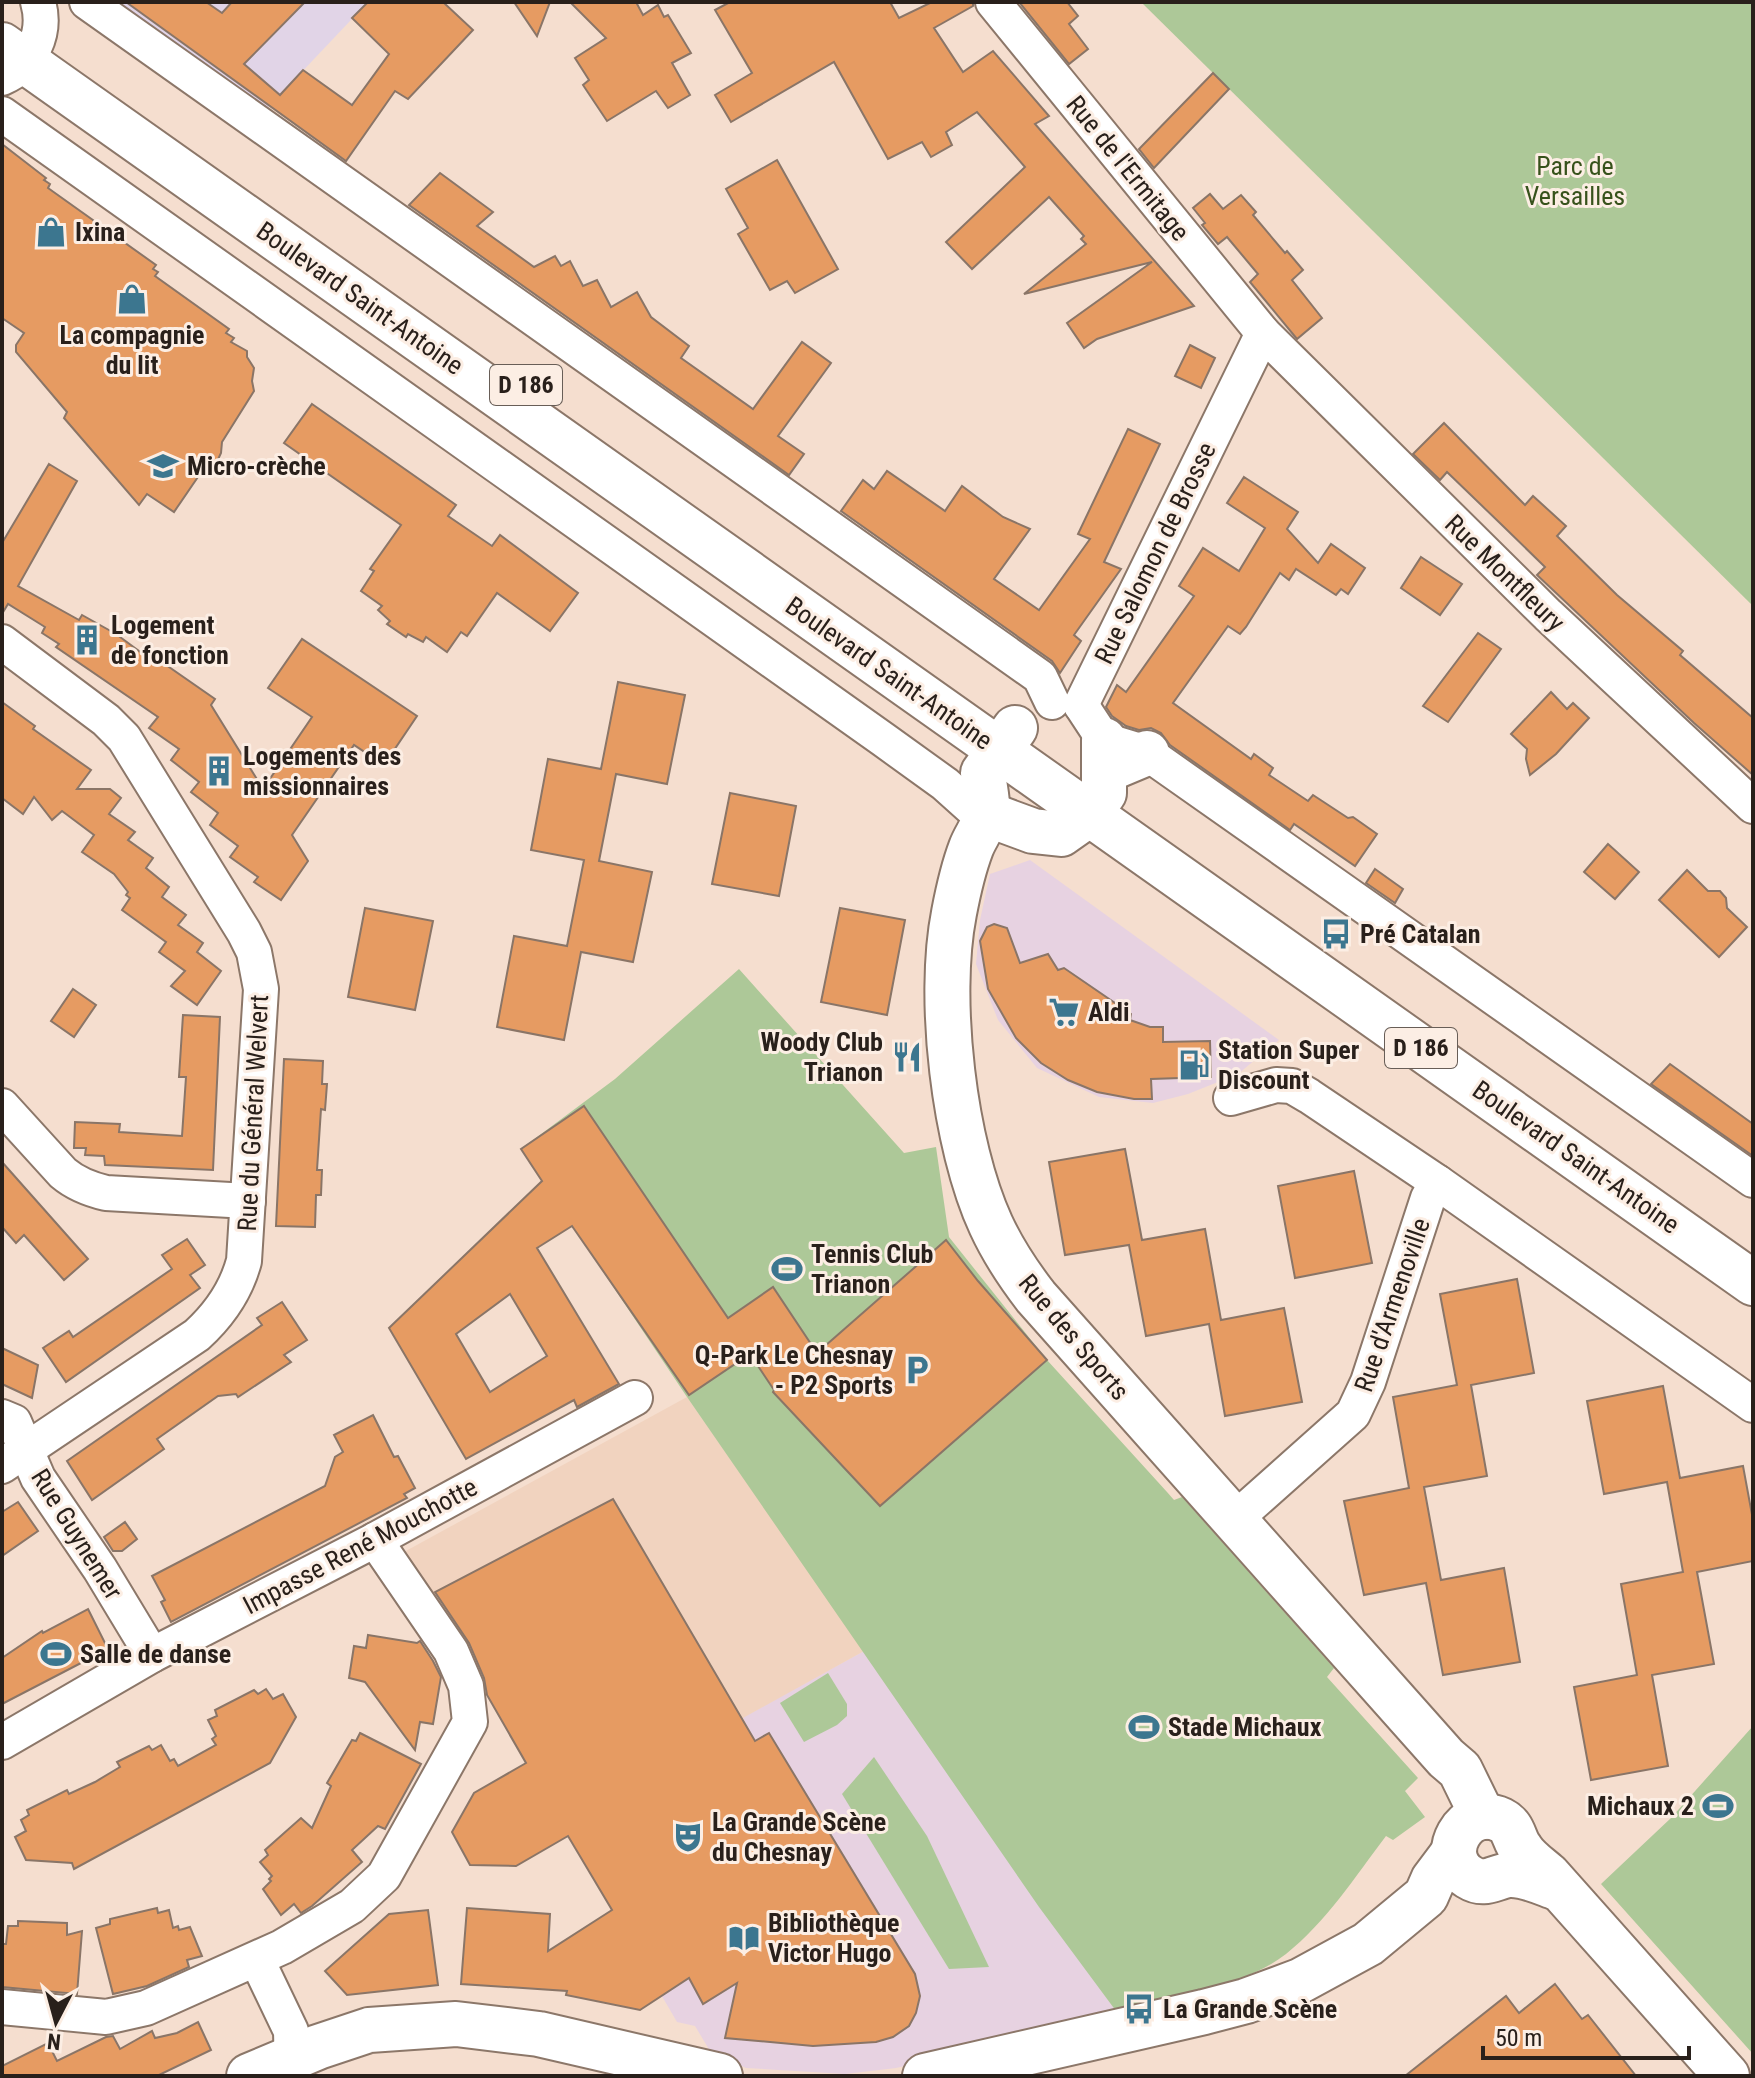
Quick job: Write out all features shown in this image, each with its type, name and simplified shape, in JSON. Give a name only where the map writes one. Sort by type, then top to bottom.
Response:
[{"type":"main road","name":"Boulevard Saint-Antoine","points":[[26,32],[1006,739],[1090,762],[1753,1249]]},
{"type":"main road","name":"Rue des Sports","points":[[1006,739],[983,773],[986,817],[964,871],[946,967],[958,1113],[985,1207],[1009,1258],[1036,1297],[1446,1758],[1460,1770],[1482,1850]]},
{"type":"main road","points":[[986,817],[1033,831],[1061,834],[1090,762],[1147,753]]},
{"type":"main road","name":"Boulevard Saint-Antoine","points":[[1090,762],[1753,1283]]},
{"type":"main road","points":[[925,2076],[1204,2012],[1277,1990],[1322,1971],[1368,1944],[1426,1896],[1442,1894],[1482,1850],[1557,1888],[1727,2076]]},
{"type":"main road","points":[[249,2076],[293,2067],[369,2030],[456,2024],[539,2034],[720,2076]]},
{"type":"street","name":"Boulevard Saint-Antoine","points":[[87,2],[1040,677],[1090,762]]},
{"type":"street","name":"Rue de l'Ermitage","points":[[993,2],[1263,333]]},
{"type":"street","points":[[2,114],[945,784],[986,817]]},
{"type":"street","name":"Rue Salomon de Brosse","points":[[1006,739],[1037,709],[1090,762],[1263,333]]},
{"type":"street","name":"Rue Montfleury","points":[[1263,333],[1548,615],[1753,806]]},
{"type":"street","name":"Rue du Général Welvert","points":[[2,642],[106,720],[124,738],[254,952],[261,989],[244,1261],[239,1279],[211,1322],[183,1345],[15,1458]]},
{"type":"street","points":[[1147,753],[1753,1180]]},
{"type":"street","points":[[1231,1098],[1276,1085],[1292,1086],[1437,1182],[1753,1405]]},
{"type":"street","points":[[2,1106],[63,1173],[73,1182],[90,1189],[106,1193],[248,1201]]},
{"type":"street","name":"Rue d'Armenoville","points":[[1234,1520],[1353,1414],[1368,1382],[1428,1198],[1437,1182]]},
{"type":"street","name":"Impasse René Mouchotte","points":[[2,1742],[152,1655],[375,1540],[635,1398]]},
{"type":"street","name":"Rue Guynemer","points":[[2,1417],[14,1422],[15,1458],[38,1478],[100,1569],[152,1655]]},
{"type":"street","points":[[2,2007],[106,2017],[146,2008],[257,1960],[352,1906],[384,1876],[470,1722],[466,1686],[451,1651],[375,1540]]},
{"type":"street","points":[[257,1960],[291,2031],[293,2067]]},
{"type":"shaded area","points":[[98,2],[368,2],[261,115]]},
{"type":"shaded area","points":[[1030,860],[1279,1040],[1238,1074],[1188,1094],[1153,1103],[1099,1097],[1037,1068],[998,1020],[976,964],[980,920],[990,874]]},
{"type":"shaded area","points":[[687,1397],[864,1651],[743,1718],[755,1741],[574,1845],[404,1552]]},
{"type":"shaded area","points":[[864,1651],[1116,2011],[1019,2041],[896,2068],[845,2074],[746,2068],[710,2051],[695,2026],[677,2022],[574,1845],[755,1740],[742,1718]]},
{"type":"green space","name":"Parc de Versailles","points":[[1141,2],[1753,2],[1753,606]]},
{"type":"green space","points":[[739,969],[904,1153],[936,1147],[949,1237],[1047,1360],[1174,1500],[1182,1497],[1334,1668],[1327,1677],[1418,1778],[1405,1791],[1425,1817],[1393,1840],[1386,1836],[1314,1928],[1268,1966],[1204,1990],[1116,2011],[1039,1907],[687,1397],[521,1149],[615,1079]]},
{"type":"green space","points":[[828,1673],[847,1704],[847,1716],[837,1725],[804,1742],[780,1703]]},
{"type":"green space","name":"Michaux 2","points":[[1753,1726],[1753,2054],[1601,1884],[1671,1818]]},
{"type":"green space","points":[[874,1757],[927,1836],[989,1967],[949,1969],[842,1794]]},
{"type":"building","points":[[126,2],[206,2],[222,13],[232,2],[305,2],[244,64],[280,95],[303,70],[352,105],[389,54],[352,18],[368,2],[443,2],[473,30],[408,99],[395,91],[346,161]]},
{"type":"building","points":[[514,2],[550,2],[537,36]]},
{"type":"building","points":[[570,2],[636,2],[643,15],[658,5],[664,17],[668,15],[691,53],[672,63],[690,95],[668,108],[656,91],[607,121],[583,85],[589,80],[575,58],[606,38]]},
{"type":"building","points":[[730,2],[890,2],[899,18],[932,2],[973,2],[973,6],[934,28],[963,72],[993,51],[1049,116],[1035,124],[1194,306],[1097,339],[1084,348],[1067,323],[1152,262],[1024,294],[1086,244],[1081,239],[1084,236],[1049,197],[972,269],[946,242],[1025,167],[977,112],[946,132],[952,145],[931,157],[922,142],[888,159],[834,62],[731,122],[715,95],[752,73],[715,10]]},
{"type":"building","points":[[1019,2],[1067,2],[1078,16],[1069,24],[1088,49],[1069,64]]},
{"type":"building","points":[[1213,73],[1229,89],[1154,168],[1139,149]]},
{"type":"building","points":[[2,144],[46,178],[44,180],[50,184],[48,188],[156,265],[153,269],[158,272],[155,276],[229,329],[226,333],[234,338],[231,342],[247,351],[254,368],[254,391],[222,442],[215,466],[200,474],[174,512],[147,494],[139,505],[64,418],[67,412],[16,352],[16,345],[24,333],[2,318]]},
{"type":"building","points":[[777,160],[838,269],[795,293],[787,281],[770,290],[738,234],[748,228],[726,189]]},
{"type":"building","points":[[440,173],[493,212],[477,226],[534,267],[555,256],[561,266],[570,261],[583,286],[597,280],[611,307],[637,292],[651,317],[689,346],[681,358],[753,409],[802,342],[831,363],[778,436],[804,454],[789,475],[409,205]]},
{"type":"building","points":[[1210,194],[1223,209],[1241,195],[1256,212],[1253,215],[1303,270],[1292,280],[1322,318],[1297,339],[1250,282],[1258,274],[1227,237],[1218,244],[1202,225],[1205,223],[1193,208]]},
{"type":"building","points":[[1190,345],[1215,358],[1201,388],[1175,376]]},
{"type":"building","points":[[312,404],[456,505],[448,516],[492,546],[500,535],[578,593],[550,631],[497,593],[467,636],[461,632],[447,652],[426,637],[423,642],[408,634],[406,637],[387,624],[390,621],[378,610],[382,606],[361,591],[374,571],[370,569],[401,525],[284,443]]},
{"type":"building","points":[[1444,423],[1525,505],[1533,496],[1566,526],[1557,536],[1617,595],[1683,651],[1680,655],[1753,718],[1753,775],[1537,575],[1545,567],[1447,472],[1440,480],[1413,454]]},
{"type":"building","points":[[1128,429],[1160,444],[1104,562],[1121,569],[1074,635],[1081,641],[1060,673],[1052,661],[841,511],[863,480],[874,489],[887,471],[945,511],[962,486],[1003,517],[1030,529],[994,579],[1039,610],[1090,539],[1078,534]]},
{"type":"building","points":[[49,464],[77,481],[18,586],[79,620],[82,615],[116,634],[154,662],[156,658],[215,699],[211,705],[263,789],[312,717],[268,688],[302,639],[417,716],[384,765],[354,745],[292,835],[308,861],[281,900],[254,882],[258,877],[230,857],[238,846],[210,825],[218,813],[191,792],[199,782],[171,760],[179,749],[149,728],[158,717],[56,647],[59,644],[42,633],[45,627],[8,604],[2,614],[2,543]]},
{"type":"building","points":[[1244,477],[1298,512],[1287,529],[1318,563],[1331,544],[1365,568],[1348,594],[1341,589],[1336,595],[1296,569],[1289,580],[1280,573],[1246,627],[1240,634],[1228,626],[1173,703],[1251,759],[1254,754],[1273,768],[1269,775],[1308,801],[1313,795],[1377,834],[1355,866],[1294,824],[1290,830],[1170,745],[1161,733],[1151,728],[1139,730],[1126,726],[1106,707],[1117,685],[1126,692],[1194,596],[1179,586],[1203,548],[1239,571],[1265,528],[1227,503]]},
{"type":"building","points":[[1421,557],[1462,584],[1440,615],[1401,588]]},
{"type":"building","points":[[1478,633],[1501,649],[1448,722],[1423,706]]},
{"type":"building","points":[[618,682],[685,695],[667,784],[616,774],[599,861],[652,872],[633,962],[581,952],[564,1040],[497,1027],[514,936],[567,946],[584,860],[531,850],[548,759],[601,769]]},
{"type":"building","points":[[1551,692],[1567,709],[1573,703],[1589,718],[1556,754],[1530,775],[1527,749],[1511,734]]},
{"type":"building","points":[[2,702],[35,726],[33,729],[91,770],[77,789],[110,789],[121,798],[109,814],[135,832],[128,840],[153,858],[146,868],[169,887],[162,897],[186,915],[178,925],[203,943],[197,952],[221,971],[197,1005],[171,986],[185,971],[159,952],[166,942],[122,910],[130,898],[126,895],[128,892],[114,874],[82,852],[94,835],[62,811],[52,820],[34,797],[23,814],[2,798]]},
{"type":"building","points":[[730,793],[796,806],[779,896],[712,884]]},
{"type":"building","points":[[1608,844],[1639,872],[1615,899],[1584,872]]},
{"type":"building","points":[[1375,869],[1403,889],[1395,903],[1366,883]]},
{"type":"building","points":[[1687,870],[1708,891],[1720,891],[1726,898],[1727,908],[1747,927],[1719,957],[1659,900]]},
{"type":"building","points":[[365,908],[433,921],[415,1010],[348,997]]},
{"type":"building","points":[[840,908],[905,920],[887,1015],[821,1002]]},
{"type":"building","name":"Aldi","points":[[994,924],[1007,928],[1020,963],[1048,954],[1058,970],[1064,968],[1131,1014],[1130,1020],[1150,1027],[1163,1027],[1163,1042],[1210,1041],[1211,1077],[1151,1079],[1152,1099],[1134,1099],[1097,1092],[1068,1080],[1041,1063],[1016,1038],[988,989],[980,941],[987,927]]},
{"type":"building","points":[[73,989],[96,1005],[74,1037],[51,1021]]},
{"type":"building","points":[[183,1015],[220,1017],[213,1170],[105,1165],[104,1156],[85,1155],[86,1148],[74,1148],[75,1122],[120,1124],[119,1132],[182,1136],[186,1077],[179,1077]]},
{"type":"building","points":[[284,1059],[323,1061],[322,1084],[327,1084],[325,1110],[321,1109],[317,1170],[322,1170],[321,1195],[316,1195],[315,1227],[276,1226]]},
{"type":"building","points":[[1670,1064],[1753,1124],[1753,1156],[1651,1084]]},
{"type":"building","points":[[584,1106],[728,1318],[773,1287],[817,1353],[946,1240],[1047,1360],[880,1506],[773,1392],[750,1354],[689,1395],[572,1226],[537,1248],[619,1384],[577,1407],[574,1400],[466,1459],[389,1328],[542,1181],[521,1149]],"holes":[[[510,1294],[547,1356],[490,1392],[456,1334]]]},
{"type":"building","points":[[1125,1149],[1142,1240],[1205,1229],[1221,1320],[1284,1308],[1302,1402],[1225,1416],[1209,1324],[1146,1336],[1129,1245],[1065,1255],[1049,1162]]},
{"type":"building","points":[[2,1162],[88,1259],[64,1280],[24,1235],[16,1243],[2,1227]]},
{"type":"building","points":[[1354,1171],[1372,1263],[1295,1278],[1278,1186]]},
{"type":"building","points":[[187,1239],[205,1265],[190,1275],[200,1288],[66,1382],[43,1348],[69,1331],[73,1337],[172,1269],[162,1255]]},
{"type":"building","points":[[1517,1279],[1534,1373],[1471,1385],[1487,1476],[1424,1487],[1441,1580],[1504,1568],[1520,1662],[1443,1675],[1426,1583],[1364,1595],[1344,1501],[1409,1488],[1393,1397],[1457,1385],[1440,1294]]},
{"type":"building","points":[[282,1302],[307,1340],[284,1355],[291,1362],[238,1397],[236,1394],[218,1396],[157,1439],[164,1449],[92,1500],[67,1461],[262,1325],[257,1318]]},
{"type":"building","points":[[2,1348],[38,1365],[32,1398],[2,1384]]},
{"type":"building","points":[[1663,1386],[1680,1478],[1743,1466],[1753,1520],[1753,1561],[1697,1572],[1714,1664],[1652,1675],[1668,1766],[1591,1780],[1574,1687],[1637,1675],[1621,1584],[1683,1572],[1667,1482],[1604,1494],[1587,1401]]},
{"type":"building","points":[[373,1415],[394,1457],[398,1456],[415,1488],[404,1494],[407,1498],[171,1622],[161,1602],[165,1600],[152,1576],[325,1486],[335,1457],[343,1452],[334,1435]]},
{"type":"building","points":[[613,1499],[755,1741],[769,1733],[915,1974],[920,1996],[916,2013],[909,2026],[893,2037],[876,2042],[813,2046],[725,2038],[737,1983],[703,2004],[689,1978],[640,2010],[566,1995],[567,1991],[461,1984],[467,1908],[550,1914],[548,1951],[612,1910],[568,1836],[516,1866],[470,1865],[452,1832],[474,1793],[526,1763],[487,1695],[484,1678],[469,1643],[435,1592]]},
{"type":"building","points":[[18,1502],[38,1531],[2,1556],[2,1512]]},
{"type":"building","points":[[125,1522],[137,1539],[122,1551],[113,1551],[104,1537]]},
{"type":"building","name":"Salle de danse","points":[[88,1609],[108,1649],[2,1704],[2,1658],[42,1631]]},
{"type":"building","points":[[368,1635],[420,1641],[441,1677],[433,1724],[420,1722],[415,1750],[365,1682],[349,1678],[354,1646],[366,1648]]},
{"type":"building","points":[[266,1689],[273,1699],[283,1694],[296,1717],[270,1763],[74,1869],[72,1863],[26,1860],[15,1837],[26,1831],[21,1820],[29,1815],[27,1810],[67,1790],[69,1794],[95,1782],[120,1767],[117,1762],[149,1746],[152,1750],[161,1745],[170,1761],[174,1759],[178,1766],[216,1745],[212,1739],[216,1736],[208,1720],[217,1716],[215,1710],[254,1690],[258,1694]]},
{"type":"building","points":[[360,1733],[421,1764],[385,1829],[378,1826],[352,1850],[362,1862],[312,1906],[301,1913],[294,1904],[281,1915],[263,1889],[272,1876],[260,1862],[268,1855],[265,1850],[301,1818],[312,1828],[331,1786],[327,1783],[352,1740],[356,1741]]},
{"type":"building","points":[[157,1908],[158,1913],[169,1910],[173,1928],[190,1927],[202,1956],[187,1960],[189,1967],[147,1986],[113,1994],[96,1928],[110,1924],[110,1919]]},
{"type":"building","points":[[428,1910],[438,1985],[347,1995],[325,1971],[389,1914]]},
{"type":"building","points":[[18,1921],[67,1923],[67,1935],[82,1931],[77,1994],[2,1987],[2,1944],[6,1944],[8,1926],[18,1926]]},
{"type":"building","points":[[1555,1984],[1582,2019],[1588,2015],[1636,2076],[1405,2076],[1506,1996],[1519,2013]]},
{"type":"building","points":[[198,2022],[211,2050],[157,2076],[2,2076],[2,2066],[48,2043],[57,2061],[106,2037],[113,2036],[120,2049],[152,2031],[155,2038],[177,2033]]},
{"type":"place","name":"Ixina","points":[[51,232]]},
{"type":"place","name":"La compagnie du lit","points":[[132,299]]},
{"type":"place","name":"Micro-crèche","points":[[163,466]]},
{"type":"place","name":"Logement de fonction","points":[[87,640]]},
{"type":"place","name":"Logements des missionnaires","points":[[219,771]]},
{"type":"place","name":"Pré Catalan","points":[[1336,934]]},
{"type":"place","name":"Aldi","points":[[1064,1012]]},
{"type":"place","name":"Woody Club Trianon","points":[[907,1057]]},
{"type":"place","name":"Station Super Discount","points":[[1194,1065]]},
{"type":"place","name":"Tennis Club Trianon","points":[[787,1269]]},
{"type":"place","name":"Q-Park Le Chesnay - P2 Sports","points":[[917,1370]]},
{"type":"place","name":"Salle de danse","points":[[56,1654]]},
{"type":"place","name":"Stade Michaux","points":[[1144,1727]]},
{"type":"place","name":"Michaux 2","points":[[1718,1806]]},
{"type":"place","name":"La Grande Scène du Chesnay","points":[[688,1837]]},
{"type":"place","name":"Bibliothèque Victor Hugo","points":[[744,1938]]},
{"type":"place","name":"La Grande Scène","points":[[1139,2009]]}]
